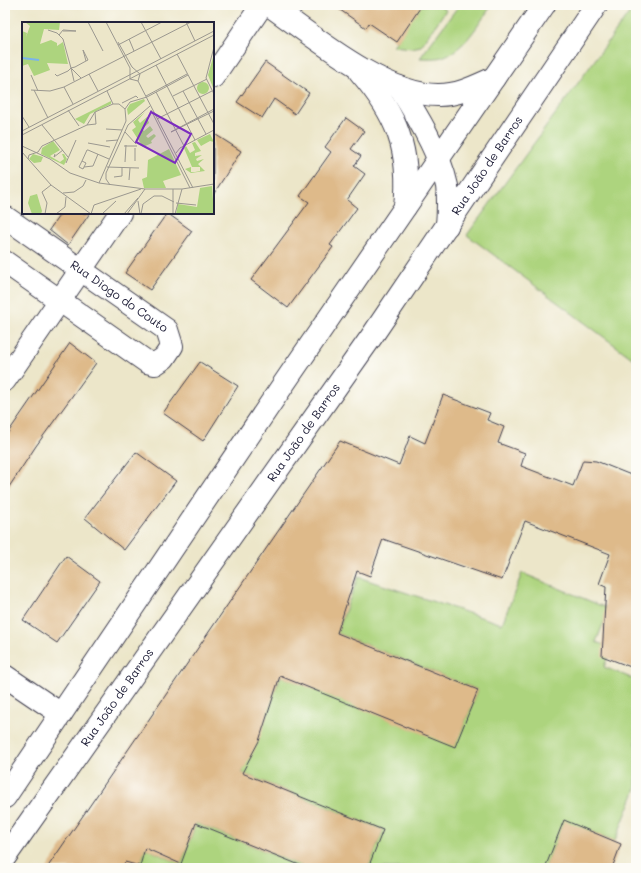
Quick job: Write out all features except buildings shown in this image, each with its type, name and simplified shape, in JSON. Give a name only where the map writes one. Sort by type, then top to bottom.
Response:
[{"type":"street","points":[[214,76],[262,5]]},
{"type":"street","points":[[270,5],[352,62],[399,87],[416,93],[440,95],[456,93],[494,78]]},
{"type":"street","points":[[5,797],[285,382],[544,5]]},
{"type":"street","name":"Rua João de Barros","points":[[5,857],[447,226],[596,5]]},
{"type":"street","points":[[352,62],[379,94],[390,112],[400,135],[408,183],[405,209]]},
{"type":"street","points":[[399,87],[421,125],[437,159],[446,185],[449,202],[447,226]]},
{"type":"street","points":[[5,380],[119,214]]},
{"type":"street","name":"Rua Diogo do Couto","points":[[5,217],[167,330],[172,346],[164,358],[155,364],[147,362],[5,262]]},
{"type":"street","points":[[5,676],[62,714]]},
{"type":"green space","points":[[421,5],[439,5],[446,10],[421,46],[411,48],[393,46]]},
{"type":"green space","points":[[459,5],[492,5],[477,28],[458,48],[440,58],[420,58]]},
{"type":"green space","points":[[636,5],[636,361],[467,235]]},
{"type":"green space","points":[[522,573],[609,609],[596,642],[611,648],[604,667],[636,680],[636,789],[615,841],[564,821],[545,868],[368,868],[383,830],[242,773],[281,676],[455,746],[478,690],[337,633],[358,577],[502,624]]},
{"type":"green space","points":[[196,823],[307,868],[122,868],[125,862],[140,866],[145,848],[181,864]]}]
